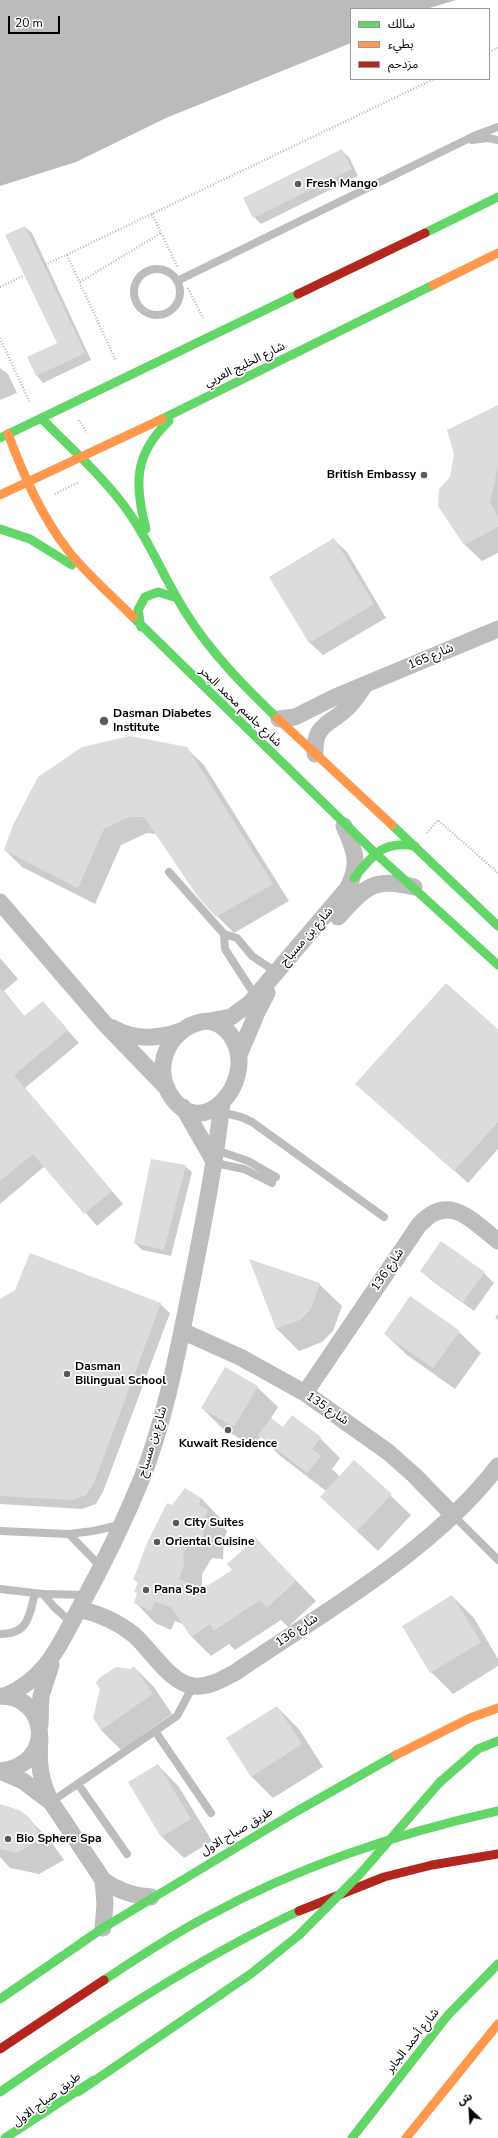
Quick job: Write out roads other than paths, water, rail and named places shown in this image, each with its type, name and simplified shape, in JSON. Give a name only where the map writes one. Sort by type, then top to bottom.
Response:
[{"type":"main road","points":[[4,436],[498,198]]},
{"type":"main road","name":"شارع الخليج العربي","points":[[0,495],[181,410],[498,253]]},
{"type":"main road","points":[[157,561],[149,539],[139,501],[139,470],[143,453],[151,438],[181,410]]},
{"type":"main road","name":"شارع جاسم محمد البحر","points":[[39,419],[95,472],[132,516],[157,561],[174,597],[205,641],[236,676],[315,754],[415,846],[498,926]]},
{"type":"main road","name":"شارع جاسم محمد البحر","points":[[4,436],[36,502],[67,551],[140,627],[375,853],[498,965]]},
{"type":"main road","points":[[0,529],[21,535],[41,545],[97,583]]},
{"type":"main road","points":[[140,627],[136,613],[142,600],[147,595],[161,592],[174,597]]},
{"type":"main road","points":[[354,878],[375,853],[390,844],[396,843],[415,846]]},
{"type":"main road","name":"طريق صباح الاول","points":[[0,1999],[151,1897],[292,1814],[399,1753],[470,1718],[498,1708]]},
{"type":"main road","name":"طريق صباح الاول","points":[[16,2138],[94,2080],[252,1973],[299,1935],[360,1874],[440,1782],[478,1749],[498,1741]]},
{"type":"main road","points":[[0,2049],[46,2016],[157,1946],[224,1908],[294,1875],[365,1848],[434,1826],[498,1811]]},
{"type":"main road","points":[[0,2092],[66,2047],[185,1971],[291,1914],[369,1882],[445,1863],[498,1854]]},
{"type":"main road","name":"شارع أحمد الجابر","points":[[352,2138],[448,2015],[498,1964]]},
{"type":"main road","points":[[406,2138],[498,2024]]},
{"type":"main road","points":[[5,2138],[94,2080]]},
{"type":"street","name":"شارع 165","points":[[279,718],[295,717],[365,685],[498,629]]},
{"type":"street","name":"شارع 165","points":[[315,754],[316,734],[323,726],[346,710],[365,685]]},
{"type":"street","name":"شارع بن مسباح","points":[[209,1021],[231,1017],[242,1011],[256,997],[347,890],[354,878],[356,860],[355,851],[343,822]]},
{"type":"street","name":"شارع بن مسباح","points":[[239,1055],[258,1010],[269,990],[358,896],[373,886],[394,882],[415,888]]},
{"type":"street","points":[[0,902],[104,1024],[167,1088]]},
{"type":"street","points":[[104,1024],[124,1035],[140,1038],[160,1038],[184,1030],[195,1024],[209,1021],[220,1024],[228,1030],[234,1040],[239,1055],[237,1078],[221,1108],[200,1113],[191,1112],[182,1107],[173,1099],[167,1088],[163,1075],[164,1055],[172,1041],[184,1030]]},
{"type":"street","points":[[182,1107],[215,1157]]},
{"type":"street","name":"شارع بن مسباح","points":[[51,1802],[40,1773],[38,1755],[42,1696],[54,1657],[101,1567],[121,1524],[142,1476],[155,1438],[182,1331],[215,1157],[221,1108]]},
{"type":"street","name":"شارع 136","points":[[305,1394],[418,1225],[429,1215],[445,1209],[455,1210],[498,1241]]},
{"type":"street","name":"شارع 135","points":[[182,1331],[240,1357],[305,1394],[388,1452],[414,1475],[454,1515]]},
{"type":"street","name":"شارع 136","points":[[193,1686],[212,1683],[236,1672],[389,1568],[433,1534],[454,1515],[484,1484],[498,1466]]},
{"type":"street","points":[[79,1609],[111,1619],[134,1635],[175,1679],[193,1686]]},
{"type":"street","name":"شارع بن مسباح","points":[[3,1696],[26,1686],[54,1657]]},
{"type":"street","points":[[0,1771],[13,1769],[26,1763],[35,1752],[40,1734],[31,1709],[19,1700],[3,1696]]},
{"type":"street","points":[[0,1771],[23,1781],[51,1802],[103,1880],[125,1893],[151,1897]]},
{"type":"street","points":[[103,1880],[105,1904],[103,1928]]},
{"type":"lane","points":[[177,281],[486,130],[498,127]]},
{"type":"lane","points":[[456,145],[479,138],[498,140]]},
{"type":"lane","points":[[475,208],[497,187]]},
{"type":"lane","points":[[165,270],[177,281],[179,298],[169,311],[153,314],[145,312],[135,299],[134,290],[136,282],[141,275],[148,271],[165,270]]},
{"type":"lane","points":[[169,872],[224,934],[237,938],[252,956],[276,972]]},
{"type":"lane","points":[[224,934],[225,949],[256,997]]},
{"type":"lane","points":[[221,1108],[252,1122],[384,1217]]},
{"type":"lane","points":[[215,1157],[248,1161],[274,1180],[244,1169],[215,1157]]},
{"type":"lane","points":[[454,1515],[498,1560]]},
{"type":"lane","points":[[0,1531],[69,1534],[93,1531],[121,1524]]},
{"type":"lane","points":[[69,1534],[101,1567]]},
{"type":"lane","points":[[0,1589],[39,1593],[79,1609]]},
{"type":"lane","points":[[39,1593],[54,1607],[79,1609]]},
{"type":"lane","points":[[0,1634],[12,1634],[22,1629],[28,1620],[39,1593]]},
{"type":"lane","points":[[51,1802],[177,1716],[193,1686]]},
{"type":"lane","points":[[155,1731],[211,1813]]},
{"type":"lane","points":[[78,1784],[127,1854]]},
{"type":"place","name":"Fresh Mango","points":[[298,184]]},
{"type":"place","name":"British Embassy","points":[[424,475]]},
{"type":"place","name":"Dasman Diabetes Institute","points":[[104,721]]},
{"type":"place","name":"Dasman Bilingual School","points":[[67,1374]]},
{"type":"place","name":"Kuwait Residence","points":[[228,1430]]},
{"type":"place","name":"City Suites","points":[[176,1523]]},
{"type":"place","name":"Oriental Cuisine","points":[[157,1542]]},
{"type":"place","name":"Pana Spa","points":[[146,1590]]},
{"type":"place","name":"Bio Sphere Spa","points":[[8,1839]]}]
